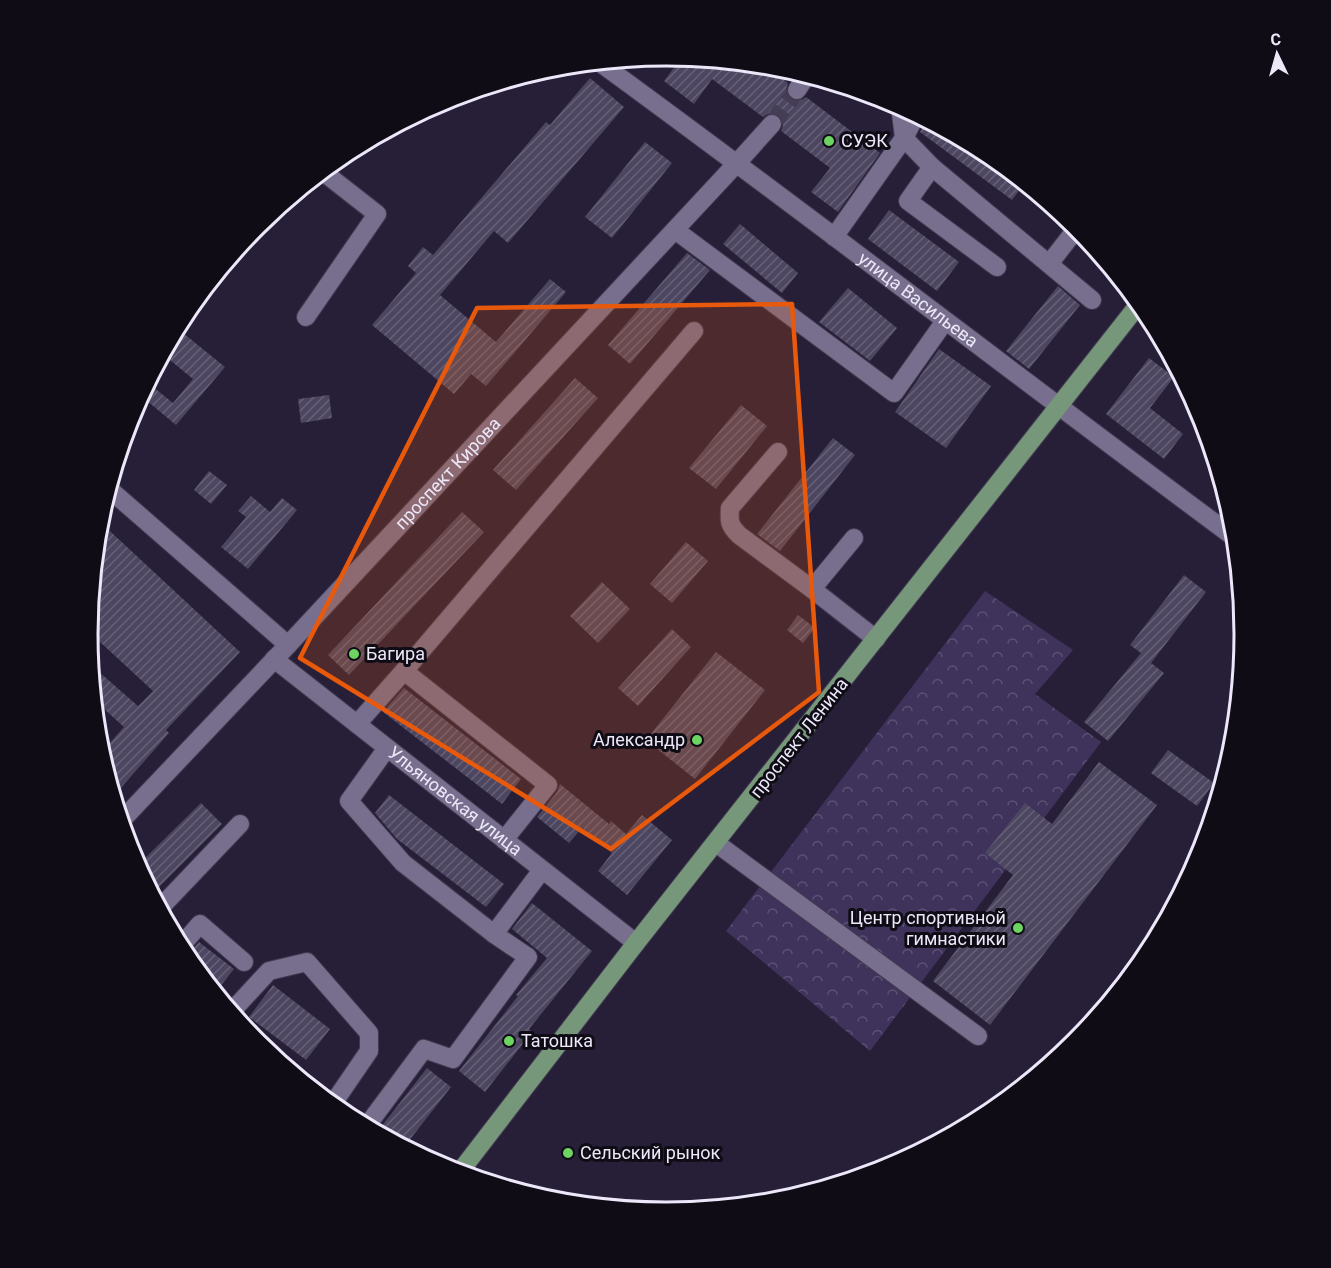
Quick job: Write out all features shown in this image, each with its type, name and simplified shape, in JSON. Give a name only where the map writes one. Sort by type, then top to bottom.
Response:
[{"type":"main road","name":"проспект Ленина","points":[[465,1165],[636,943],[1133,311]]},
{"type":"street","name":"улица Васильева","points":[[609,69],[737,163],[1224,531]]},
{"type":"street","points":[[901,118],[903,138],[932,167],[1092,300]]},
{"type":"street","points":[[834,237],[912,123]]},
{"type":"street","name":"проспект Кирова","points":[[127,814],[288,645],[772,124]]},
{"type":"street","points":[[932,167],[908,201],[997,267]]},
{"type":"street","points":[[306,317],[377,214],[329,177]]},
{"type":"street","points":[[675,230],[894,393],[945,321]]},
{"type":"street","points":[[1049,264],[1071,236]]},
{"type":"street","points":[[357,724],[694,331]]},
{"type":"street","points":[[778,452],[730,507],[729,520],[733,528],[739,535],[876,639]]},
{"type":"street","points":[[115,494],[288,645]]},
{"type":"street","points":[[812,589],[855,538]]},
{"type":"street","name":"Ульяновская улица","points":[[273,659],[636,943]]},
{"type":"street","points":[[404,671],[548,785],[504,840]]},
{"type":"street","points":[[371,1120],[424,1049],[453,1059],[528,957],[494,934],[403,863],[348,801],[387,748]]},
{"type":"street","points":[[165,902],[240,824]]},
{"type":"street","points":[[716,843],[978,1035]]},
{"type":"street","points":[[494,934],[542,870]]},
{"type":"street","points":[[187,939],[200,924],[244,962]]},
{"type":"street","points":[[236,1006],[269,971],[307,962],[369,1033],[369,1051],[337,1097]]},
{"type":"highlighted area","points":[[792,304],[819,692],[611,849],[300,658],[477,308]]},
{"type":"green space","points":[[985,591],[1073,650],[1035,694],[1101,742],[870,1051],[726,931]]},
{"type":"building","name":"СУЭК","points":[[675,66],[740,71],[782,78],[788,83],[786,90],[790,99],[797,101],[806,97],[880,153],[838,212],[811,192],[830,168],[781,131],[783,121],[779,115],[769,113],[763,117],[712,79],[694,104],[664,81]]},
{"type":"building","points":[[590,78],[624,107],[508,243],[494,231],[440,295],[496,342],[550,279],[566,292],[486,386],[471,374],[454,394],[372,325],[416,273],[408,266],[423,247],[433,255],[546,122],[550,125]]},
{"type":"building","points":[[922,128],[950,142],[1019,190],[1012,200],[920,132]]},
{"type":"building","points":[[645,142],[672,163],[612,238],[585,217]]},
{"type":"building","points":[[889,210],[959,262],[937,291],[868,239]]},
{"type":"building","points":[[740,224],[798,273],[782,293],[723,244]]},
{"type":"building","points":[[687,253],[710,270],[630,364],[608,345]]},
{"type":"building","points":[[1058,286],[1080,305],[1029,369],[1006,351]]},
{"type":"building","points":[[848,288],[897,328],[870,361],[819,322]]},
{"type":"building","points":[[184,334],[225,367],[176,425],[148,402],[154,388],[173,403],[193,379],[169,359]]},
{"type":"building","points":[[939,349],[991,386],[946,448],[895,412]]},
{"type":"building","points":[[1149,358],[1170,374],[1173,379],[1150,408],[1183,434],[1164,459],[1106,414]]},
{"type":"building","points":[[575,378],[598,398],[516,490],[493,470]]},
{"type":"building","points":[[329,395],[332,418],[301,423],[298,399]]},
{"type":"building","points":[[741,405],[767,426],[716,489],[689,468]]},
{"type":"building","points":[[833,438],[855,455],[780,551],[757,534]]},
{"type":"building","points":[[209,471],[227,485],[211,504],[194,490]]},
{"type":"building","points":[[251,496],[270,512],[282,498],[297,510],[248,569],[221,547],[246,517],[238,511]]},
{"type":"building","points":[[462,512],[484,532],[349,675],[328,655]]},
{"type":"building","points":[[107,528],[240,652],[166,730],[169,733],[120,789],[108,745],[124,727],[102,707],[99,672],[138,706],[153,691],[98,640],[99,597]]},
{"type":"building","points":[[686,542],[708,561],[672,603],[650,584]]},
{"type":"building","points":[[1184,575],[1206,592],[1151,663],[1164,673],[1108,741],[1084,722],[1141,653],[1130,645]]},
{"type":"building","points":[[602,582],[630,609],[598,643],[570,616]]},
{"type":"building","points":[[798,615],[815,628],[803,643],[787,630]]},
{"type":"building","points":[[672,629],[691,647],[638,706],[618,688]]},
{"type":"building","points":[[716,652],[765,690],[695,779],[646,740]]},
{"type":"building","points":[[404,688],[521,779],[502,804],[383,712]]},
{"type":"building","points":[[1168,750],[1213,783],[1197,806],[1151,773]]},
{"type":"building","name":"Центр спортивной гимнастики","points":[[1099,762],[1157,805],[990,1025],[933,981],[1013,875],[985,853],[1025,803],[1052,824]]},
{"type":"building","points":[[560,784],[609,824],[611,821],[626,834],[642,815],[672,840],[627,895],[598,871],[612,853],[582,828],[569,843],[537,817],[557,792]]},
{"type":"building","points":[[389,795],[504,884],[486,907],[397,839],[375,813]]},
{"type":"building","points":[[201,803],[222,824],[158,888],[144,859]]},
{"type":"building","points":[[532,903],[592,951],[529,1029],[532,1032],[485,1092],[459,1071],[547,958],[512,929]]},
{"type":"building","points":[[199,942],[234,969],[220,986],[215,980],[192,949]]},
{"type":"building","points":[[273,985],[330,1029],[306,1060],[249,1017]]},
{"type":"building","points":[[427,1068],[451,1087],[409,1140],[381,1126]]},
{"type":"tunnel","points":[[772,124],[797,90]]},
{"type":"place","name":"СУЭК","points":[[829,141]]},
{"type":"place","name":"Багира","points":[[354,654]]},
{"type":"place","name":"Александр","points":[[697,740]]},
{"type":"place","name":"Центр спортивной гимнастики","points":[[1018,928]]},
{"type":"place","name":"Татошка","points":[[509,1041]]},
{"type":"place","name":"Сельский рынок","points":[[568,1153]]}]
